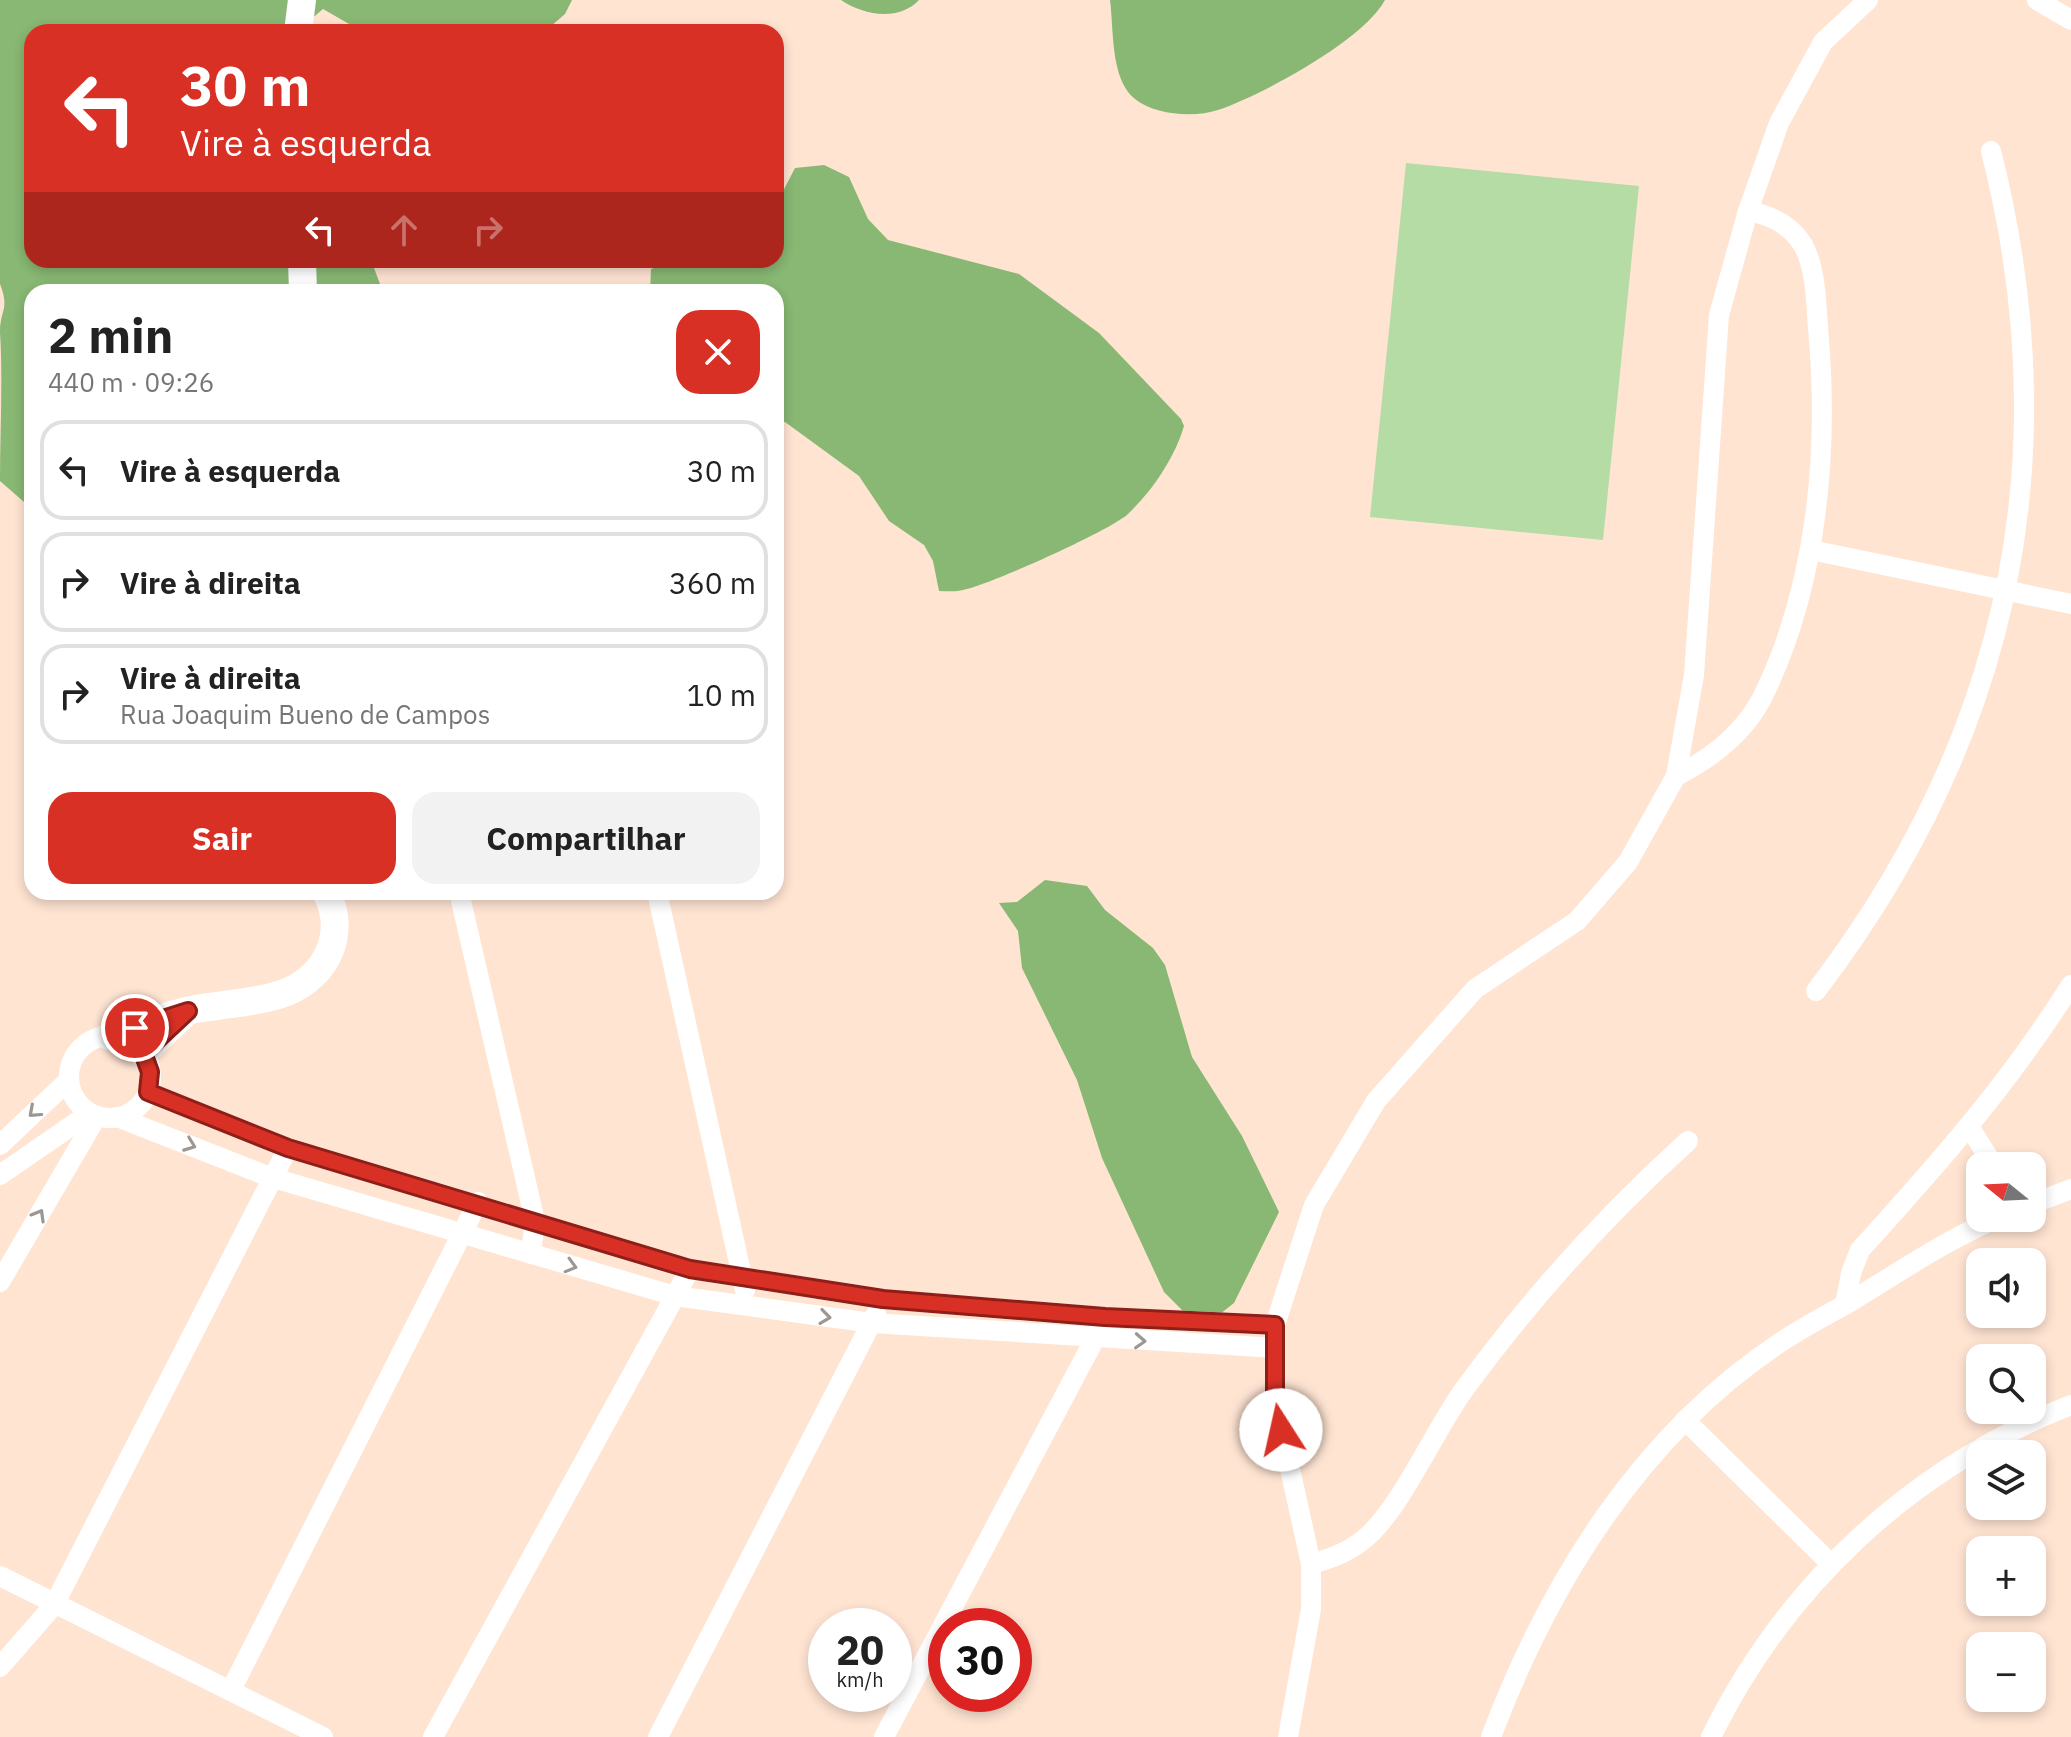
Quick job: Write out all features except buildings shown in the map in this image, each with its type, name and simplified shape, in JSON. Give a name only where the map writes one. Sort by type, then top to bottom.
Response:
[{"type":"street","points":[[299,24],[302,0]]},
{"type":"street","points":[[1288,1737],[1311,1609],[1311,1564],[1275,1401],[1275,1325],[1314,1205],[1376,1101],[1475,989],[1577,921],[1628,862],[1676,776],[1694,675],[1719,315],[1748,211],[1779,123],[1823,42],[1868,0]]},
{"type":"street","points":[[2037,0],[2071,20]]},
{"type":"street","points":[[1816,991],[1881,900],[1935,802],[1977,698],[2006,590],[2022,480],[2025,369],[2014,259],[1991,151]]},
{"type":"street","points":[[1676,776],[1718,751],[1757,707],[1783,647],[1811,550],[1822,403],[1820,341],[1810,267],[1802,244],[1786,226],[1762,213],[1748,211]]},
{"type":"street","points":[[1811,550],[2071,604]]},
{"type":"street","points":[[329,900],[338,926],[328,955],[310,977],[287,992],[188,1011],[85,1045],[70,1067],[69,1080],[80,1105],[270,1177],[675,1296],[872,1323],[1275,1348]]},
{"type":"street","points":[[461,900],[535,1221],[531,1254]]},
{"type":"street","points":[[659,900],[745,1279],[745,1305]]},
{"type":"street","points":[[1845,1305],[1851,1273],[1860,1250],[1970,1128],[2008,1080],[2071,985]]},
{"type":"street","points":[[143,1053],[188,1011]]},
{"type":"street","points":[[0,1175],[101,1115],[140,1104],[148,1092],[150,1072],[143,1053],[134,1044],[109,1036]]},
{"type":"street","points":[[0,1145],[69,1080]]},
{"type":"street","points":[[148,1092],[288,1148],[478,1202],[690,1269],[883,1299],[1105,1317],[1275,1325]]},
{"type":"street","points":[[0,1282],[101,1115]]},
{"type":"street","points":[[1970,1128],[1985,1152]]},
{"type":"street","points":[[1311,1564],[1341,1556],[1370,1534],[1460,1395],[1518,1318],[1589,1236],[1688,1141]]},
{"type":"street","points":[[0,1667],[54,1605],[270,1177],[288,1148]]},
{"type":"street","points":[[2046,1195],[2071,1189]]},
{"type":"street","points":[[231,1690],[478,1202]]},
{"type":"street","points":[[1491,1737],[1531,1640],[1585,1546],[1649,1460],[1685,1420],[1780,1342],[1938,1246],[1968,1232]]},
{"type":"street","points":[[433,1737],[690,1269]]},
{"type":"street","points":[[658,1737],[883,1299]]},
{"type":"street","points":[[884,1737],[1097,1338],[1105,1317]]},
{"type":"street","points":[[1711,1737],[1772,1633],[1830,1563],[1902,1499],[1941,1471],[2025,1424],[2071,1405]]},
{"type":"street","points":[[1685,1420],[1830,1563]]},
{"type":"street","points":[[0,1576],[323,1737]]},
{"type":"green space","points":[[0,0],[572,0],[565,14],[553,24],[349,24],[323,9],[305,24],[24,24],[24,268],[374,268],[380,284],[24,284],[24,502],[0,481],[0,324],[4,305],[0,284]]},
{"type":"green space","points":[[841,0],[919,0],[901,11],[880,14]]},
{"type":"green space","points":[[1110,0],[1385,0],[1374,16],[1356,32],[1285,79],[1218,110],[1186,114],[1153,109],[1135,99],[1127,90],[1117,67]]},
{"type":"green space","points":[[1406,163],[1639,186],[1603,540],[1370,517]]},
{"type":"green space","points":[[824,165],[849,177],[868,219],[888,240],[1019,274],[1099,333],[1181,419],[1184,426],[1155,484],[1129,513],[1076,543],[997,579],[960,591],[939,591],[933,561],[924,545],[889,521],[859,476],[784,422],[784,284],[650,284],[651,269],[654,268],[784,268],[784,189],[795,168]]},
{"type":"green space","points":[[1045,880],[1087,886],[1105,910],[1153,948],[1165,965],[1192,1057],[1242,1136],[1279,1212],[1234,1303],[1201,1329],[1164,1292],[1102,1158],[1077,1080],[1022,968],[1018,931],[999,903],[1017,902]]},
{"type":"route","points":[[135,1028],[188,1011],[143,1053],[150,1072],[148,1092],[288,1148],[478,1202],[690,1269],[883,1299],[1105,1317],[1275,1325],[1275,1401],[1281,1430]]}]
